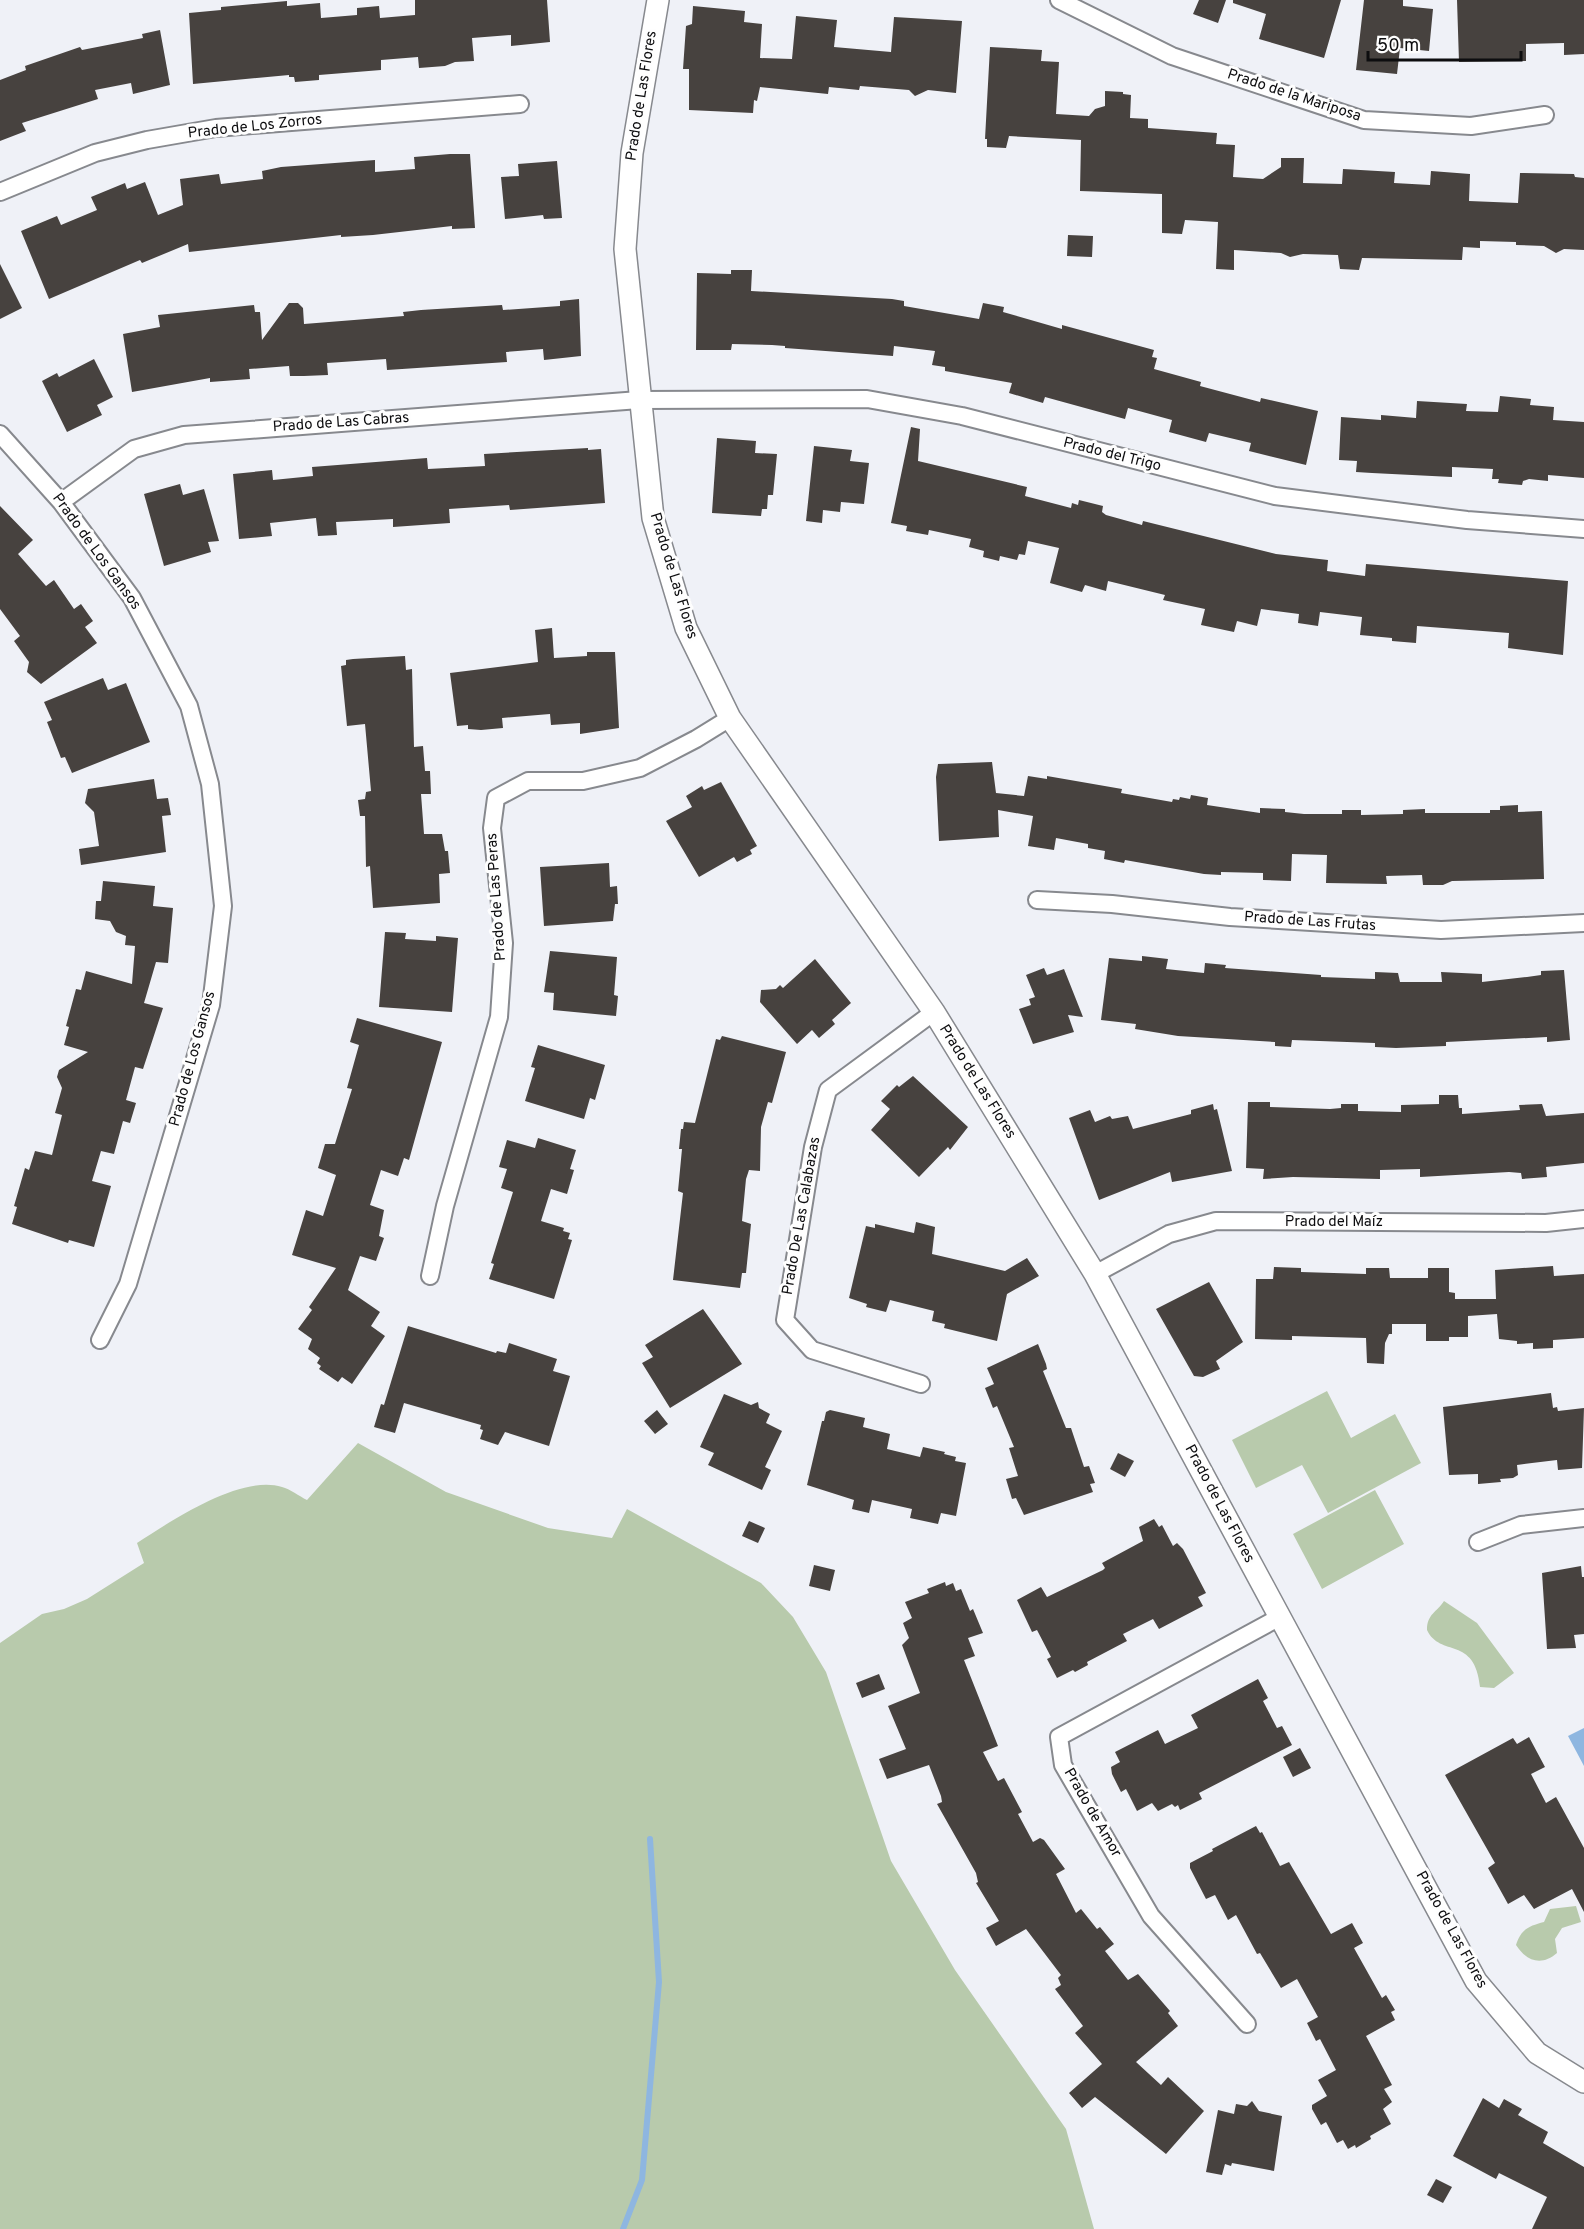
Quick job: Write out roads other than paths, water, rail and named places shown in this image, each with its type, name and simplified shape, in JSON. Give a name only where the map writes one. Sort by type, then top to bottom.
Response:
[{"type":"street","name":"Prado de Las Flores","points":[[658,0],[632,153],[625,249],[653,518],[686,628],[730,718],[934,1012],[1095,1274],[1372,1784],[1476,1981],[1537,2053],[1584,2082]]},
{"type":"street","name":"Prado de la Mariposa","points":[[1059,0],[1172,56],[1364,120],[1471,126],[1545,115]]},
{"type":"street","name":"Prado de Los Zorros","points":[[0,192],[95,153],[147,140],[205,130],[520,104]]},
{"type":"street","name":"Prado del Trigo","points":[[639,400],[867,399],[962,416],[1275,496],[1467,520],[1584,529]]},
{"type":"street","name":"Prado de Las Cabras","points":[[61,502],[134,449],[184,435],[639,400]]},
{"type":"street","name":"Prado de Los Gansos","points":[[0,434],[61,502],[132,598],[189,706],[210,784],[223,906],[211,1005],[128,1284],[100,1340]]},
{"type":"street","name":"Prado de Las Peras","points":[[430,1276],[445,1206],[499,1017],[504,943],[492,828],[496,798],[528,782],[583,781],[640,768],[696,739],[730,718]]},
{"type":"street","name":"Prado de Las Frutas","points":[[1037,900],[1112,904],[1230,918],[1440,930],[1584,923]]},
{"type":"street","name":"Prado De Las Calabazas","points":[[921,1384],[812,1350],[785,1320],[813,1147],[828,1090],[934,1012]]},
{"type":"street","name":"Prado del Maíz","points":[[1095,1274],[1169,1234],[1216,1221],[1546,1222],[1584,1219]]},
{"type":"street","points":[[1478,1542],[1521,1525],[1584,1518]]},
{"type":"street","name":"Prado de Amor","points":[[1247,2024],[1151,1916],[1063,1765],[1059,1737],[1280,1617]]},
{"type":"water","points":[[1584,1728],[1584,1766],[1568,1736]]},
{"type":"waterway","points":[[623,2229],[642,2180],[659,1982],[650,1839]]}]
